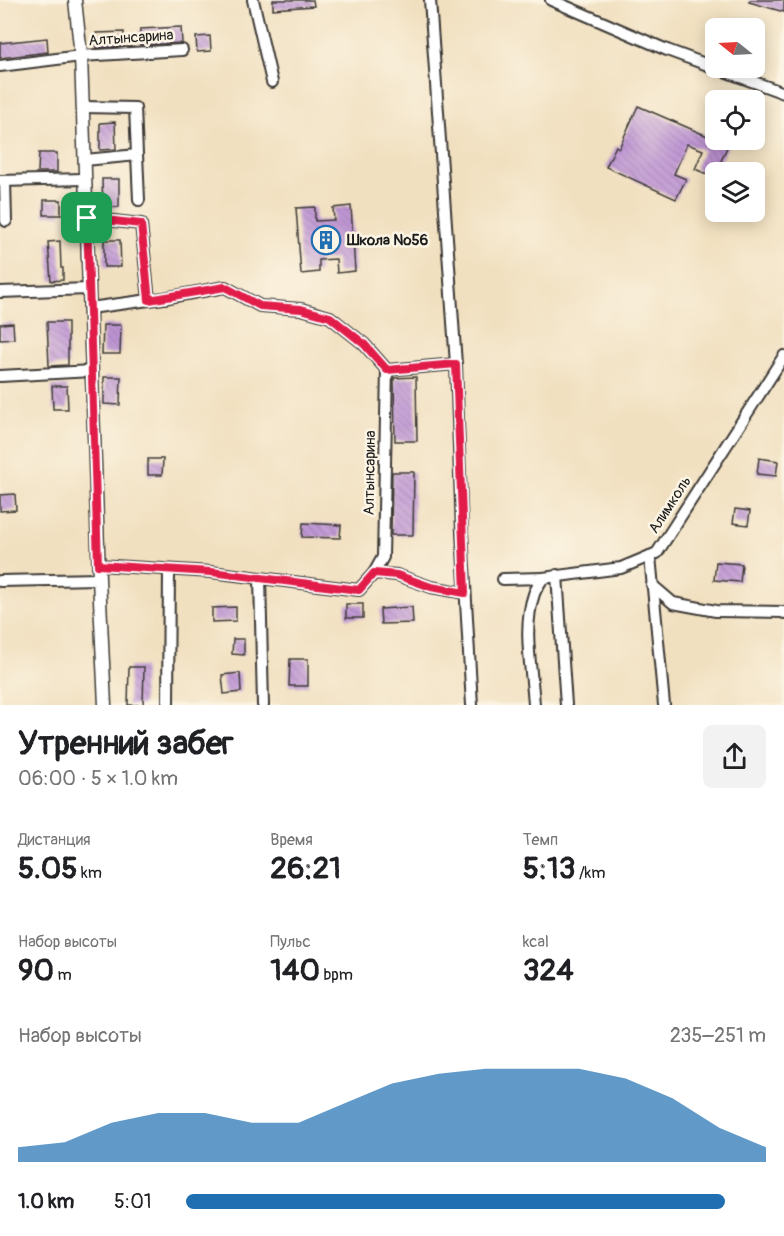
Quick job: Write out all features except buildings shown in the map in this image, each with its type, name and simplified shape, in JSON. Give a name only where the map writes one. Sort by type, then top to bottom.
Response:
[{"type":"main road","name":"Алтынсарина","points":[[75,0],[81,56],[98,565],[105,705]]},
{"type":"street","points":[[253,0],[272,82]]},
{"type":"street","points":[[430,0],[456,364],[472,705]]},
{"type":"street","points":[[551,0],[667,50],[784,93]]},
{"type":"street","name":"Алтынсарина","points":[[0,66],[81,56],[182,50]]},
{"type":"street","points":[[83,107],[135,108],[139,200]]},
{"type":"street","points":[[85,160],[137,155]]},
{"type":"street","points":[[6,220],[2,181],[86,179]]},
{"type":"street","points":[[87,218],[141,224],[149,300]]},
{"type":"street","points":[[90,308],[225,287],[260,306],[301,309],[330,317],[364,344],[387,370],[456,364]]},
{"type":"street","points":[[0,292],[89,289]]},
{"type":"street","name":"Алимколь","points":[[503,579],[543,578],[621,568],[657,553],[784,357]]},
{"type":"street","points":[[0,376],[92,370]]},
{"type":"street","name":"Алтынсарина","points":[[374,573],[383,558],[387,370]]},
{"type":"street","points":[[650,556],[664,705]]},
{"type":"street","points":[[98,565],[211,572],[359,590],[374,573],[397,575],[431,587],[465,593]]},
{"type":"street","points":[[168,705],[169,570]]},
{"type":"street","points":[[557,575],[566,705]]},
{"type":"street","points":[[261,578],[262,705]]},
{"type":"street","points":[[534,705],[528,619],[534,593],[543,578]]},
{"type":"street","points":[[0,581],[99,579]]},
{"type":"street","points":[[652,585],[673,603],[717,611],[784,613]]},
{"type":"place","name":"Школа №56","points":[[326,240]]},
{"type":"route","points":[[87,218],[141,224],[149,300],[225,287],[260,306],[301,309],[330,317],[364,344],[387,370],[456,364],[465,593],[431,587],[397,575],[374,573],[359,590],[211,572],[98,565],[87,218]]}]
